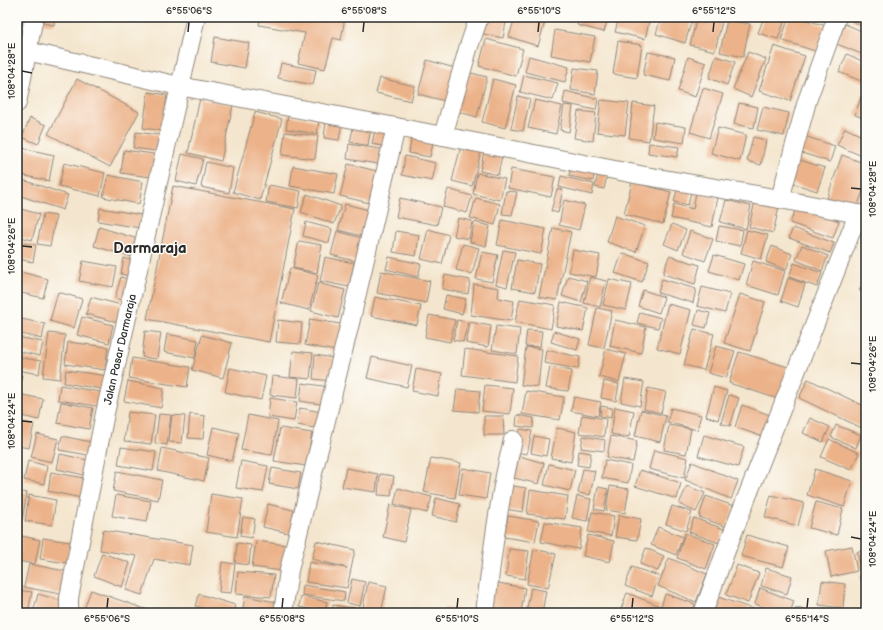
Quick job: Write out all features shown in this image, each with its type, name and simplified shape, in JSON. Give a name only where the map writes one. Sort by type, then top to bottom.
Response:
[{"type":"street","points":[[17,103],[22,51],[34,17]]},
{"type":"street","name":"Jalan Pasar Darmaraja","points":[[69,613],[69,598],[106,413],[179,86],[196,17]]},
{"type":"street","points":[[443,136],[468,49],[479,17]]},
{"type":"street","points":[[780,199],[807,101],[837,17]]},
{"type":"street","points":[[22,51],[179,86],[640,175],[780,199],[862,216],[728,545],[703,613]]},
{"type":"street","points":[[283,613],[289,570],[350,323],[396,127]]},
{"type":"street","points":[[486,613],[502,495],[513,440]]},
{"type":"building","points":[[44,17],[55,17],[54,25],[43,23]]},
{"type":"building","points":[[261,17],[345,17],[341,40],[333,38],[325,69],[298,63],[305,33],[259,25]]},
{"type":"building","points":[[482,17],[507,17],[503,38],[479,33]]},
{"type":"building","points":[[515,17],[528,17],[545,22],[538,46],[509,37]]},
{"type":"building","points":[[579,17],[608,17],[604,32],[577,25]]},
{"type":"building","points":[[619,17],[650,18],[645,39],[615,32]]},
{"type":"building","points":[[661,17],[693,17],[685,43],[656,34]]},
{"type":"building","points":[[697,17],[723,17],[715,51],[690,45]]},
{"type":"building","points":[[764,17],[786,17],[778,39],[758,33]]},
{"type":"building","points":[[789,17],[797,17],[826,26],[818,52],[781,40]]},
{"type":"building","points":[[853,17],[866,17],[866,28],[852,21]]},
{"type":"building","points":[[727,20],[750,24],[743,57],[720,52]]},
{"type":"building","points":[[845,24],[866,33],[866,50],[864,55],[837,44]]},
{"type":"building","points":[[555,30],[595,37],[590,62],[551,55]]},
{"type":"building","points":[[215,37],[249,43],[245,68],[211,62]]},
{"type":"building","points":[[486,39],[523,49],[516,76],[479,66]]},
{"type":"building","points":[[618,41],[642,45],[637,78],[613,74]]},
{"type":"building","points":[[774,46],[805,56],[790,101],[759,91]]},
{"type":"building","points":[[648,52],[675,57],[670,81],[643,75]]},
{"type":"building","points":[[748,52],[766,59],[751,97],[733,89]]},
{"type":"building","points":[[847,54],[866,63],[866,83],[839,72]]},
{"type":"building","points":[[529,56],[569,67],[565,82],[525,72]]},
{"type":"building","points":[[716,56],[735,62],[727,85],[709,78]]},
{"type":"building","points":[[688,57],[706,63],[695,97],[678,91]]},
{"type":"building","points":[[427,60],[458,69],[449,102],[418,94]]},
{"type":"building","points":[[281,63],[316,70],[313,85],[278,78]]},
{"type":"building","points":[[574,68],[598,71],[595,94],[571,90]]},
{"type":"building","points":[[463,71],[487,77],[477,117],[452,110]]},
{"type":"building","points":[[524,75],[558,83],[553,100],[520,92]]},
{"type":"building","points":[[380,78],[415,86],[411,101],[376,93]]},
{"type":"building","points":[[77,79],[139,112],[110,167],[48,134]]},
{"type":"building","points":[[493,79],[516,85],[505,128],[482,122]]},
{"type":"building","points":[[703,88],[723,94],[709,138],[690,132]]},
{"type":"building","points":[[565,91],[598,99],[596,110],[563,103]]},
{"type":"building","points":[[148,92],[167,95],[162,131],[143,128]]},
{"type":"building","points":[[862,94],[866,95],[866,119],[855,115]]},
{"type":"building","points":[[518,96],[530,99],[523,131],[511,129]]},
{"type":"building","points":[[200,98],[233,105],[221,161],[188,153]]},
{"type":"building","points":[[535,100],[562,106],[556,134],[528,128]]},
{"type":"building","points":[[601,100],[629,103],[625,135],[597,132]]},
{"type":"building","points":[[633,103],[654,106],[649,141],[629,138]]},
{"type":"building","points":[[739,103],[758,107],[754,128],[734,124]]},
{"type":"building","points":[[564,105],[573,106],[569,132],[560,130]]},
{"type":"building","points":[[763,107],[789,113],[784,136],[757,130]]},
{"type":"building","points":[[578,111],[596,113],[593,141],[574,138]]},
{"type":"building","points":[[255,112],[282,119],[260,200],[233,192]]},
{"type":"building","points":[[288,115],[319,121],[317,134],[286,129]]},
{"type":"building","points":[[30,118],[46,125],[38,144],[22,137]]},
{"type":"building","points":[[326,121],[342,123],[339,140],[324,138]]},
{"type":"building","points":[[655,122],[686,127],[684,143],[653,138]]},
{"type":"building","points":[[354,124],[371,127],[368,146],[350,142]]},
{"type":"building","points":[[718,128],[746,135],[740,161],[711,153]]},
{"type":"building","points":[[845,128],[866,138],[866,153],[864,157],[837,145]]},
{"type":"building","points":[[375,129],[391,132],[388,147],[372,144]]},
{"type":"building","points":[[136,132],[159,135],[156,151],[133,148]]},
{"type":"building","points":[[285,132],[318,136],[315,159],[282,155]]},
{"type":"building","points":[[412,134],[434,138],[430,157],[409,153]]},
{"type":"building","points":[[804,136],[835,146],[830,162],[799,152]]},
{"type":"building","points":[[753,137],[766,140],[761,165],[747,161]]},
{"type":"building","points":[[462,142],[482,148],[472,186],[452,181]]},
{"type":"building","points":[[649,143],[679,147],[677,157],[648,153]]},
{"type":"building","points":[[349,144],[386,150],[384,165],[347,159]]},
{"type":"building","points":[[22,148],[54,155],[49,181],[17,174]]},
{"type":"building","points":[[124,150],[154,154],[151,177],[121,173]]},
{"type":"building","points":[[484,152],[502,156],[498,175],[480,171]]},
{"type":"building","points":[[182,154],[203,159],[196,186],[176,181]]},
{"type":"building","points":[[842,155],[866,164],[866,182],[857,208],[827,198]]},
{"type":"building","points":[[405,156],[436,163],[432,181],[402,175]]},
{"type":"building","points":[[797,159],[825,168],[817,191],[789,182]]},
{"type":"building","points":[[206,162],[233,168],[229,193],[201,187]]},
{"type":"building","points":[[64,163],[105,173],[100,196],[59,186]]},
{"type":"building","points":[[348,164],[385,173],[378,205],[340,196]]},
{"type":"building","points":[[293,166],[338,174],[334,194],[290,186]]},
{"type":"building","points":[[571,166],[595,171],[593,181],[569,176]]},
{"type":"building","points":[[511,169],[555,177],[551,197],[508,188]]},
{"type":"building","points":[[599,169],[608,171],[604,189],[595,187]]},
{"type":"building","points":[[477,173],[505,179],[500,200],[473,194]]},
{"type":"building","points":[[108,175],[143,182],[139,204],[103,197]]},
{"type":"building","points":[[561,176],[594,184],[592,195],[559,187]]},
{"type":"building","points":[[23,180],[68,195],[63,210],[18,195]]},
{"type":"building","points":[[632,182],[671,192],[663,224],[624,214]]},
{"type":"building","points":[[269,185],[301,191],[298,208],[266,202]]},
{"type":"building","points":[[678,185],[692,188],[688,205],[674,202]]},
{"type":"building","points":[[173,186],[295,209],[269,342],[147,319]]},
{"type":"building","points":[[448,189],[472,196],[467,213],[443,207]]},
{"type":"building","points":[[557,189],[563,190],[558,213],[551,211]]},
{"type":"building","points":[[506,191],[517,192],[512,215],[502,214]]},
{"type":"building","points":[[696,193],[718,197],[712,227],[671,218],[674,204],[693,209]]},
{"type":"building","points":[[307,194],[341,206],[334,224],[301,212]]},
{"type":"building","points":[[400,198],[441,207],[437,225],[396,217]]},
{"type":"building","points":[[476,198],[500,204],[495,225],[470,218]]},
{"type":"building","points":[[564,200],[585,205],[579,230],[559,225]]},
{"type":"building","points":[[726,200],[751,206],[746,229],[720,222]]},
{"type":"building","points":[[755,201],[779,207],[773,233],[749,227]]},
{"type":"building","points":[[345,204],[373,211],[366,237],[338,230]]},
{"type":"building","points":[[797,206],[839,221],[833,238],[790,223]]},
{"type":"building","points":[[17,208],[39,214],[32,240],[17,236]]},
{"type":"building","points":[[100,208],[142,215],[140,228],[98,221]]},
{"type":"building","points":[[43,214],[56,216],[50,246],[37,244]]},
{"type":"building","points":[[615,216],[645,226],[636,252],[607,242]]},
{"type":"building","points":[[458,218],[472,221],[469,239],[454,236]]},
{"type":"building","points":[[502,220],[546,229],[541,254],[497,245]]},
{"type":"building","points":[[306,222],[332,229],[329,243],[303,236]]},
{"type":"building","points":[[474,222],[490,226],[486,246],[470,242]]},
{"type":"building","points":[[672,224],[686,230],[678,250],[664,244]]},
{"type":"building","points":[[719,226],[743,230],[740,246],[716,241]]},
{"type":"building","points":[[99,227],[138,239],[132,257],[94,246]]},
{"type":"building","points":[[553,228],[571,232],[557,300],[539,297]]},
{"type":"building","points":[[793,228],[834,243],[830,253],[789,238]]},
{"type":"building","points":[[428,229],[449,235],[442,264],[421,259]]},
{"type":"building","points":[[747,230],[768,235],[761,259],[741,253]]},
{"type":"building","points":[[337,231],[369,240],[363,263],[331,255]]},
{"type":"building","points":[[396,231],[419,235],[416,256],[393,252]]},
{"type":"building","points":[[690,231],[713,239],[705,261],[683,253]]},
{"type":"building","points":[[299,241],[322,245],[317,273],[293,268]]},
{"type":"building","points":[[17,242],[36,245],[33,262],[17,259]]},
{"type":"building","points":[[463,244],[479,248],[472,274],[456,270]]},
{"type":"building","points":[[802,245],[828,256],[822,271],[796,260]]},
{"type":"building","points":[[772,246],[792,254],[786,270],[766,262]]},
{"type":"building","points":[[503,250],[515,252],[507,287],[496,284]]},
{"type":"building","points":[[573,250],[600,255],[596,277],[569,272]]},
{"type":"building","points":[[482,252],[498,255],[492,282],[476,279]]},
{"type":"building","points":[[622,253],[649,262],[642,282],[615,273]]},
{"type":"building","points":[[714,255],[744,264],[739,280],[709,271]]},
{"type":"building","points":[[669,256],[700,265],[695,284],[663,274]]},
{"type":"building","points":[[325,257],[354,263],[349,287],[320,281]]},
{"type":"building","points":[[389,257],[421,264],[418,277],[386,269]]},
{"type":"building","points":[[124,258],[135,261],[132,277],[121,274]]},
{"type":"building","points":[[517,260],[540,264],[535,292],[512,288]]},
{"type":"building","points":[[83,261],[117,267],[113,287],[79,281]]},
{"type":"building","points":[[753,261],[785,271],[778,295],[746,285]]},
{"type":"building","points":[[794,263],[822,273],[817,287],[789,277]]},
{"type":"building","points":[[290,268],[318,275],[309,310],[281,303]]},
{"type":"building","points":[[17,271],[48,279],[43,298],[17,292]]},
{"type":"building","points":[[381,271],[430,281],[426,303],[377,293]]},
{"type":"building","points":[[445,275],[470,280],[468,294],[442,289]]},
{"type":"building","points":[[568,276],[587,281],[581,302],[562,296]]},
{"type":"building","points":[[121,277],[130,280],[124,301],[115,298]]},
{"type":"building","points":[[590,277],[606,281],[600,307],[584,303]]},
{"type":"building","points":[[788,278],[805,284],[798,307],[781,301]]},
{"type":"building","points":[[609,279],[632,284],[626,310],[603,305]]},
{"type":"building","points":[[662,279],[696,289],[693,303],[658,293]]},
{"type":"building","points":[[866,281],[866,296],[859,290]]},
{"type":"building","points":[[318,283],[345,290],[338,318],[311,311]]},
{"type":"building","points":[[474,284],[499,288],[498,298],[514,301],[511,321],[471,315]]},
{"type":"building","points":[[702,287],[730,294],[725,313],[697,306]]},
{"type":"building","points":[[643,290],[664,297],[659,313],[638,306]]},
{"type":"building","points":[[58,292],[82,299],[74,328],[50,321]]},
{"type":"building","points":[[740,294],[765,302],[750,351],[724,343]]},
{"type":"building","points":[[446,295],[466,299],[462,314],[443,309]]},
{"type":"building","points":[[91,297],[121,305],[117,322],[86,314]]},
{"type":"building","points":[[375,297],[421,306],[417,325],[371,316]]},
{"type":"building","points":[[520,299],[555,305],[551,329],[515,322]]},
{"type":"building","points":[[561,302],[588,308],[583,331],[556,326]]},
{"type":"building","points":[[668,304],[691,310],[680,354],[657,348]]},
{"type":"building","points":[[597,308],[612,311],[604,348],[589,345]]},
{"type":"building","points":[[698,310],[710,313],[706,328],[694,325]]},
{"type":"building","points":[[640,312],[661,318],[658,328],[637,323]]},
{"type":"building","points":[[429,315],[455,320],[450,342],[425,337]]},
{"type":"building","points":[[82,317],[113,325],[109,343],[77,335]]},
{"type":"building","points":[[17,318],[45,324],[42,339],[17,333]]},
{"type":"building","points":[[310,319],[346,325],[341,352],[305,345]]},
{"type":"building","points":[[278,320],[302,323],[300,344],[276,342]]},
{"type":"building","points":[[457,320],[468,322],[463,342],[453,340]]},
{"type":"building","points":[[615,320],[646,327],[641,353],[610,346]]},
{"type":"building","points":[[470,322],[491,326],[488,347],[466,343]]},
{"type":"building","points":[[496,326],[520,329],[517,354],[492,350]]},
{"type":"building","points":[[694,329],[714,334],[704,370],[684,365]]},
{"type":"building","points":[[527,330],[542,331],[540,347],[525,346]]},
{"type":"building","points":[[145,331],[161,333],[157,359],[142,357]]},
{"type":"building","points":[[554,331],[580,339],[577,350],[551,342]]},
{"type":"building","points":[[49,333],[65,335],[60,379],[43,377]]},
{"type":"building","points":[[167,334],[198,340],[195,358],[164,352]]},
{"type":"building","points":[[202,335],[232,343],[223,378],[192,370]]},
{"type":"building","points":[[17,337],[43,342],[40,356],[17,351]]},
{"type":"building","points":[[68,342],[108,347],[105,370],[65,364]]},
{"type":"building","points":[[716,346],[735,351],[726,378],[708,373]]},
{"type":"building","points":[[526,347],[542,349],[538,387],[521,385]]},
{"type":"building","points":[[465,349],[518,356],[515,382],[462,375]]},
{"type":"building","points":[[606,349],[626,354],[619,382],[599,377]]},
{"type":"building","points":[[546,350],[580,357],[578,369],[544,363]]},
{"type":"building","points":[[293,351],[313,353],[310,379],[290,377]]},
{"type":"building","points":[[739,352],[788,367],[778,399],[729,383]]},
{"type":"building","points":[[315,355],[334,358],[332,381],[313,379]]},
{"type":"building","points":[[17,357],[41,361],[39,374],[17,370]]},
{"type":"building","points":[[372,357],[412,366],[407,387],[367,378]]},
{"type":"building","points":[[132,358],[190,367],[187,387],[129,378]]},
{"type":"building","points":[[550,367],[572,371],[568,391],[546,388]]},
{"type":"building","points":[[230,368],[266,376],[261,400],[225,392]]},
{"type":"building","points":[[416,369],[442,374],[438,396],[412,391]]},
{"type":"building","points":[[66,370],[108,376],[107,390],[64,383]]},
{"type":"building","points":[[17,375],[22,375],[20,388],[17,387]]},
{"type":"building","points":[[272,376],[299,379],[297,398],[270,395]]},
{"type":"building","points":[[625,379],[644,382],[640,406],[621,402]]},
{"type":"building","points":[[808,379],[866,407],[866,430],[799,398]]},
{"type":"building","points":[[128,381],[164,388],[161,408],[124,401]]},
{"type":"building","points":[[604,381],[619,384],[616,401],[601,398]]},
{"type":"building","points":[[302,383],[330,387],[327,405],[300,401]]},
{"type":"building","points":[[60,385],[106,393],[103,407],[58,400]]},
{"type":"building","points":[[485,385],[513,388],[510,414],[482,411]]},
{"type":"building","points":[[714,387],[727,391],[718,420],[706,416]]},
{"type":"building","points":[[648,388],[666,392],[661,413],[644,409]]},
{"type":"building","points":[[457,389],[480,391],[478,412],[454,410]]},
{"type":"building","points":[[526,391],[564,397],[560,420],[522,414]]},
{"type":"building","points":[[18,394],[43,399],[39,420],[17,415]]},
{"type":"building","points":[[729,395],[739,398],[730,426],[721,423]]},
{"type":"building","points":[[574,397],[601,402],[598,416],[571,411]]},
{"type":"building","points":[[270,398],[297,402],[294,421],[268,417]]},
{"type":"building","points":[[61,402],[93,408],[89,429],[57,423]]},
{"type":"building","points":[[742,405],[773,416],[766,438],[735,427]]},
{"type":"building","points":[[601,406],[612,408],[611,418],[600,416]]},
{"type":"building","points":[[615,407],[634,411],[629,437],[611,434]]},
{"type":"building","points":[[300,408],[322,412],[320,429],[297,425]]},
{"type":"building","points":[[671,408],[701,415],[697,430],[667,422]]},
{"type":"building","points":[[641,410],[666,416],[660,442],[635,436]]},
{"type":"building","points":[[128,412],[155,415],[151,444],[124,441]]},
{"type":"building","points":[[159,414],[171,415],[167,445],[155,443]]},
{"type":"building","points":[[190,414],[205,416],[203,439],[188,438]]},
{"type":"building","points":[[172,415],[185,416],[182,443],[169,442]]},
{"type":"building","points":[[248,415],[278,421],[272,455],[241,450]]},
{"type":"building","points":[[517,415],[534,418],[533,428],[516,426]]},
{"type":"building","points":[[582,415],[606,419],[604,437],[579,433]]},
{"type":"building","points":[[484,416],[503,416],[504,435],[484,435]]},
{"type":"building","points":[[810,418],[830,427],[823,442],[803,433]]},
{"type":"building","points":[[17,421],[34,424],[29,448],[17,446]]},
{"type":"building","points":[[669,425],[691,429],[686,454],[664,450]]},
{"type":"building","points":[[836,425],[861,435],[856,448],[831,437]]},
{"type":"building","points":[[213,427],[239,433],[232,461],[207,455]]},
{"type":"building","points":[[280,428],[312,433],[306,466],[274,461]]},
{"type":"building","points":[[557,428],[576,432],[571,462],[551,458]]},
{"type":"building","points":[[520,429],[532,431],[527,454],[516,452]]},
{"type":"building","points":[[37,434],[58,439],[52,462],[31,457]]},
{"type":"building","points":[[704,435],[744,447],[738,467],[698,456]]},
{"type":"building","points":[[62,436],[96,443],[94,456],[59,450]]},
{"type":"building","points":[[534,436],[549,439],[546,456],[531,453]]},
{"type":"building","points":[[583,436],[605,440],[604,451],[581,448]]},
{"type":"building","points":[[611,436],[637,441],[633,462],[607,457]]},
{"type":"building","points":[[829,439],[859,453],[851,470],[821,457]]},
{"type":"building","points":[[121,447],[156,452],[153,471],[118,465]]},
{"type":"building","points":[[162,448],[209,458],[204,481],[158,471]]},
{"type":"building","points":[[654,450],[688,458],[684,478],[649,469]]},
{"type":"building","points":[[579,451],[591,453],[589,467],[577,465]]},
{"type":"building","points":[[60,454],[92,461],[89,476],[57,469]]},
{"type":"building","points":[[519,456],[544,463],[539,484],[514,478]]},
{"type":"building","points":[[17,457],[20,458],[18,471],[17,471]]},
{"type":"building","points":[[431,458],[461,463],[455,498],[424,492]]},
{"type":"building","points":[[605,460],[631,465],[628,483],[602,478]]},
{"type":"building","points":[[28,461],[47,466],[44,484],[24,480]]},
{"type":"building","points":[[241,461],[268,466],[263,492],[236,488]]},
{"type":"building","points":[[692,462],[738,481],[731,499],[685,480]]},
{"type":"building","points":[[549,464],[575,470],[570,491],[544,485]]},
{"type":"building","points":[[272,468],[301,473],[298,489],[269,484]]},
{"type":"building","points":[[346,468],[378,474],[376,492],[342,487]]},
{"type":"building","points":[[463,468],[490,473],[486,499],[459,495]]},
{"type":"building","points":[[583,469],[595,471],[590,495],[578,493]]},
{"type":"building","points":[[815,469],[852,481],[844,507],[807,495]]},
{"type":"building","points":[[640,470],[681,483],[677,499],[635,486]]},
{"type":"building","points":[[117,471],[162,480],[158,500],[113,491]]},
{"type":"building","points":[[51,472],[90,479],[86,499],[48,491]]},
{"type":"building","points":[[380,474],[394,476],[391,496],[378,495]]},
{"type":"building","points":[[507,485],[526,488],[523,512],[505,509]]},
{"type":"building","points":[[610,486],[629,489],[625,513],[606,510]]},
{"type":"building","points":[[687,486],[705,493],[696,512],[679,504]]},
{"type":"building","points":[[598,487],[608,489],[604,511],[594,509]]},
{"type":"building","points":[[398,488],[432,497],[427,513],[394,504]]},
{"type":"building","points":[[530,490],[568,496],[565,519],[527,514]]},
{"type":"building","points":[[17,491],[27,493],[22,520],[17,519]]},
{"type":"building","points":[[211,494],[243,499],[237,537],[206,532]]},
{"type":"building","points":[[29,495],[56,500],[52,525],[25,521]]},
{"type":"building","points":[[116,495],[151,501],[147,522],[112,516]]},
{"type":"building","points":[[771,495],[804,503],[798,526],[765,517]]},
{"type":"building","points":[[577,496],[591,499],[587,521],[572,518]]},
{"type":"building","points":[[706,496],[734,506],[727,527],[699,517]]},
{"type":"building","points":[[436,498],[460,504],[456,522],[432,516]]},
{"type":"building","points":[[816,502],[843,509],[837,535],[809,528]]},
{"type":"building","points":[[268,504],[301,512],[296,535],[263,527]]},
{"type":"building","points":[[390,505],[411,510],[404,542],[383,537]]},
{"type":"building","points":[[672,506],[692,512],[686,531],[666,524]]},
{"type":"building","points":[[592,512],[614,516],[611,536],[588,532]]},
{"type":"building","points":[[619,515],[641,519],[637,540],[615,537]]},
{"type":"building","points":[[508,516],[539,521],[535,542],[504,537]]},
{"type":"building","points":[[243,517],[255,519],[252,538],[240,536]]},
{"type":"building","points":[[694,518],[724,529],[719,543],[689,532]]},
{"type":"building","points":[[545,522],[582,528],[579,549],[541,542]]},
{"type":"building","points":[[658,527],[683,537],[676,555],[651,545]]},
{"type":"building","points":[[103,530],[193,545],[190,565],[154,559],[142,595],[126,590],[137,556],[100,550]]},
{"type":"building","points":[[685,533],[715,544],[706,569],[677,558]]},
{"type":"building","points":[[588,535],[614,541],[610,562],[583,556]]},
{"type":"building","points":[[747,535],[789,547],[783,567],[741,556]]},
{"type":"building","points":[[22,536],[40,540],[35,564],[17,561]]},
{"type":"building","points":[[43,538],[70,542],[67,563],[40,559]]},
{"type":"building","points":[[256,541],[286,545],[282,571],[252,567]]},
{"type":"building","points":[[316,541],[355,550],[347,588],[306,582],[309,562],[347,568],[312,559]]},
{"type":"building","points":[[237,543],[251,545],[249,565],[235,563]]},
{"type":"building","points":[[852,546],[857,571],[831,577],[826,551]]},
{"type":"building","points":[[646,548],[664,556],[658,571],[640,564]]},
{"type":"building","points":[[509,549],[529,551],[525,579],[506,576]]},
{"type":"building","points":[[534,549],[556,554],[548,588],[527,584]]},
{"type":"building","points":[[866,550],[866,567],[861,568],[857,552]]},
{"type":"building","points":[[102,553],[130,563],[122,587],[94,576]]},
{"type":"building","points":[[669,558],[707,574],[696,602],[658,586]]},
{"type":"building","points":[[222,562],[235,564],[231,593],[219,592]]},
{"type":"building","points":[[29,564],[70,572],[65,595],[24,587]]},
{"type":"building","points":[[737,565],[759,573],[748,603],[726,595]]},
{"type":"building","points":[[632,567],[659,576],[652,596],[625,586]]},
{"type":"building","points":[[766,568],[792,576],[787,594],[761,586]]},
{"type":"building","points":[[238,572],[274,575],[271,597],[236,594]]},
{"type":"building","points":[[866,575],[866,595],[860,577]]},
{"type":"building","points":[[352,579],[365,582],[360,606],[347,603]]},
{"type":"building","points":[[822,581],[845,584],[843,608],[819,605]]},
{"type":"building","points":[[368,582],[387,586],[381,613],[362,613]]},
{"type":"building","points":[[493,582],[525,588],[521,613],[505,613],[488,610]]},
{"type":"building","points":[[303,585],[345,592],[344,601],[302,595]]},
{"type":"building","points":[[531,588],[546,591],[542,613],[526,613]]},
{"type":"building","points":[[760,588],[794,601],[790,613],[781,613],[755,604]]},
{"type":"building","points":[[17,590],[32,592],[28,613],[17,613]]},
{"type":"building","points":[[91,590],[156,613],[95,613],[84,609]]},
{"type":"building","points":[[627,593],[660,606],[657,613],[631,613],[621,609]]},
{"type":"building","points":[[38,594],[66,602],[63,613],[33,613]]},
{"type":"building","points":[[199,594],[235,605],[233,613],[219,613],[195,606]]},
{"type":"building","points":[[665,594],[695,604],[692,613],[659,613]]},
{"type":"building","points":[[245,596],[281,603],[279,613],[242,613]]},
{"type":"building","points":[[301,596],[327,602],[325,612],[299,607]]},
{"type":"building","points":[[718,597],[765,613],[713,613]]},
{"type":"building","points":[[333,605],[354,608],[353,613],[332,613]]},
{"type":"building","points":[[444,608],[477,612],[477,613],[443,613]]},
{"type":"building","points":[[796,608],[817,612],[817,613],[795,613]]},
{"type":"building","points":[[297,609],[313,612],[313,613],[296,613]]},
{"type":"district","name":"Darmaraja","points":[[150,248]]}]
